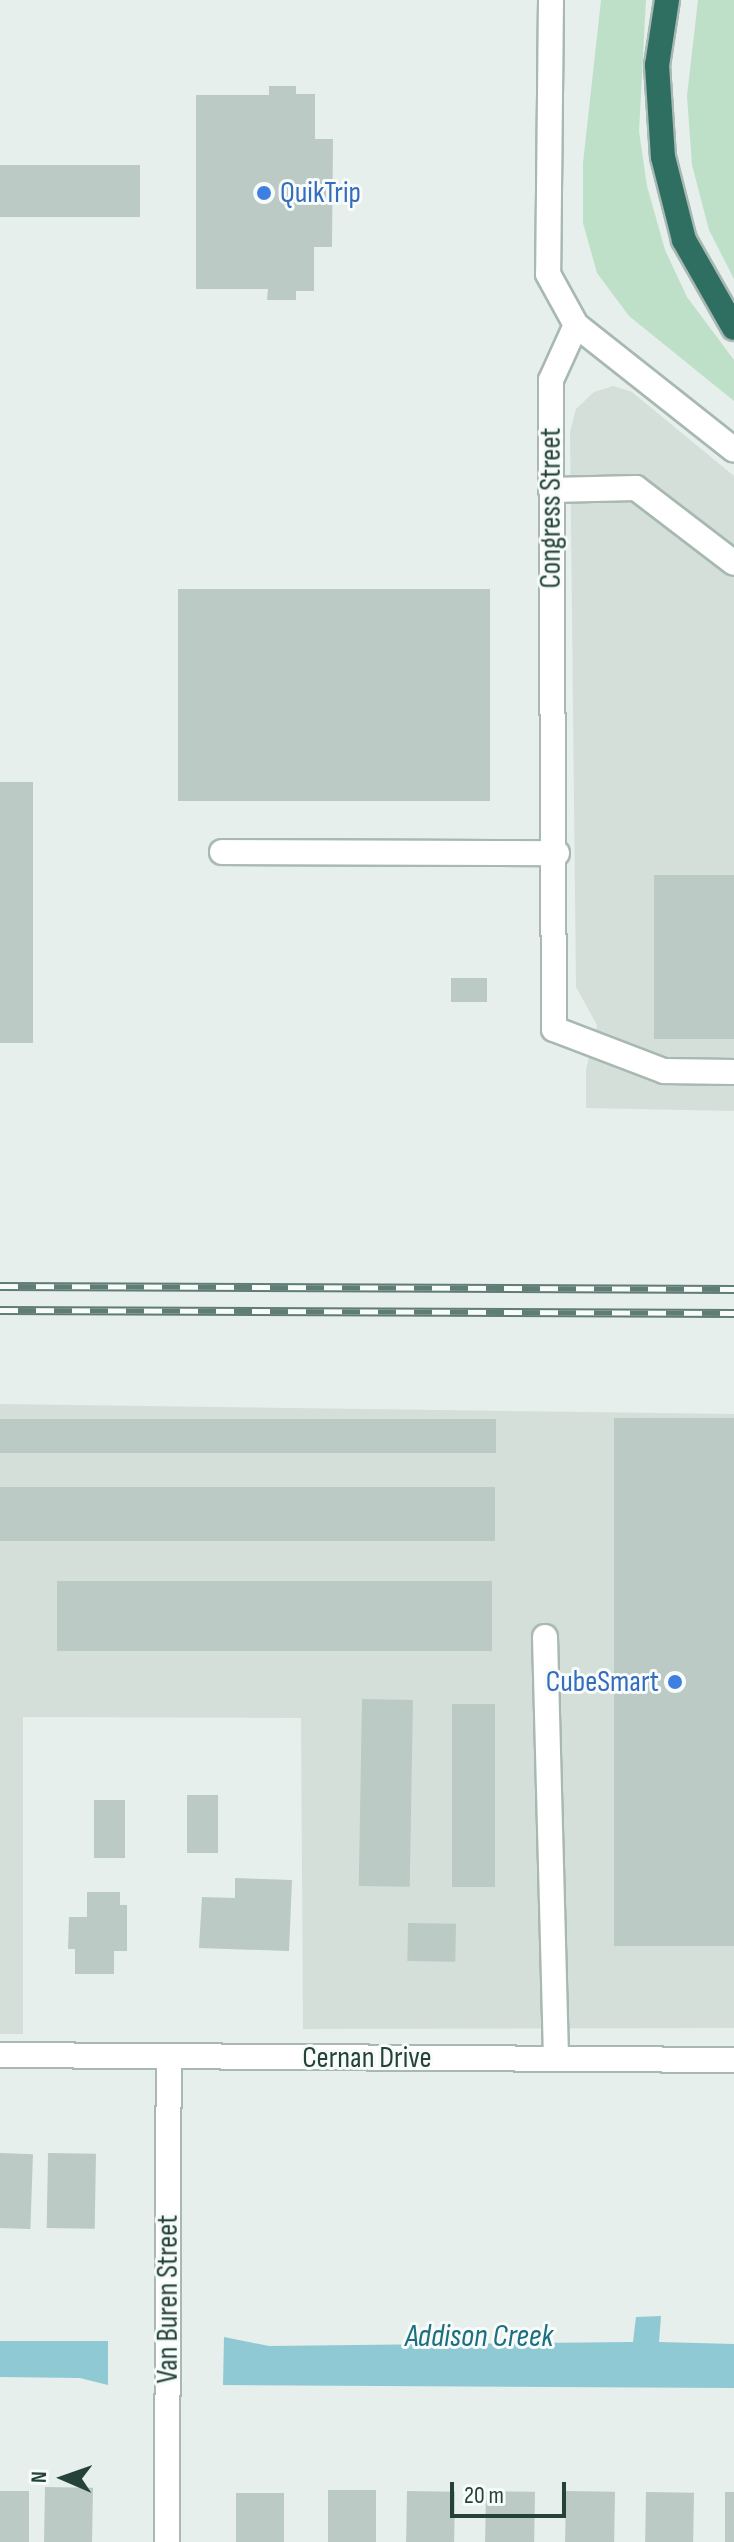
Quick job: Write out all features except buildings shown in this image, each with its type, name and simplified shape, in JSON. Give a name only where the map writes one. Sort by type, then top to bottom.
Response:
[{"type":"highway","points":[[667,0],[657,65],[663,157],[684,240],[734,328]]},
{"type":"street","points":[[551,0],[548,274],[576,325],[734,450]]},
{"type":"street","name":"Congress Street","points":[[576,325],[551,380],[557,853],[554,1029],[664,1071],[734,1072]]},
{"type":"street","points":[[551,490],[636,488],[734,563]]},
{"type":"street","points":[[222,852],[557,853]]},
{"type":"street","points":[[545,1637],[556,2059]]},
{"type":"street","name":"Cernan Drive","points":[[0,2055],[734,2060]]},
{"type":"street","name":"Van Buren Street","points":[[167,2542],[169,2056]]},
{"type":"shaded area","points":[[613,386],[632,392],[734,476],[734,1111],[586,1108],[586,1069],[597,1025],[576,987],[570,432],[576,409],[594,392]]},
{"type":"shaded area","points":[[0,1404],[734,1414],[734,2028],[303,2029],[301,1718],[23,1717],[23,2034],[0,2034]]},
{"type":"green space","points":[[601,0],[646,0],[639,131],[647,186],[665,250],[687,297],[734,360],[734,401],[629,316],[597,273],[583,223],[583,163]]},
{"type":"green space","points":[[698,0],[734,0],[734,279],[709,230],[692,165],[687,96]]},
{"type":"water","points":[[661,2316],[659,2342],[734,2344],[734,2388],[223,2385],[224,2337],[269,2346],[633,2342],[636,2317]]},
{"type":"water","points":[[0,2341],[108,2341],[108,2385],[80,2378],[0,2377]]},
{"type":"railway","points":[[0,1286],[734,1289]]},
{"type":"railway","points":[[0,1310],[734,1313]]},
{"type":"place","name":"QuikTrip","points":[[264,193]]},
{"type":"place","name":"CubeSmart","points":[[675,1682]]},
{"type":"water label","name":"Addison Creek","points":[[479,2337]]}]
